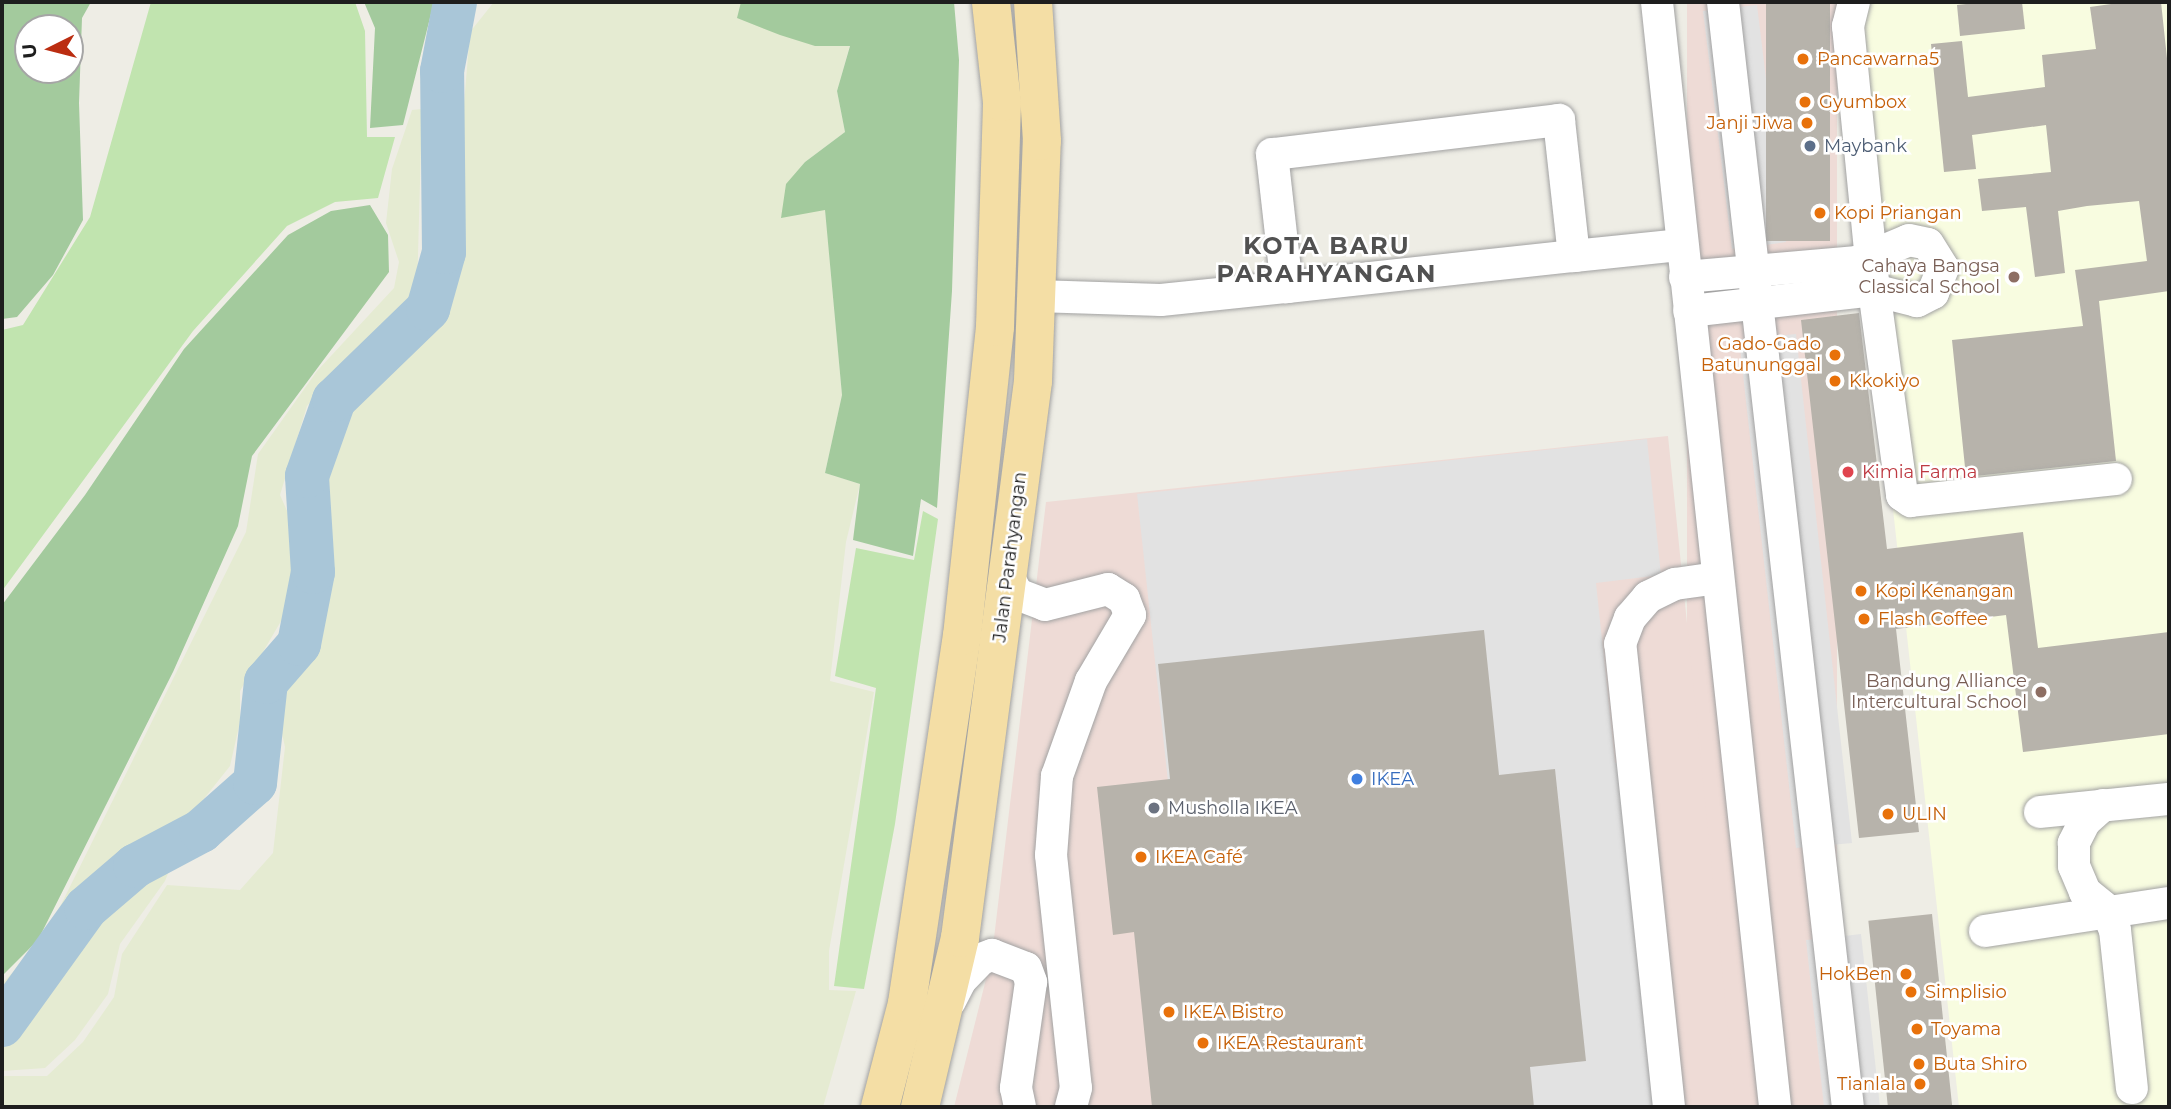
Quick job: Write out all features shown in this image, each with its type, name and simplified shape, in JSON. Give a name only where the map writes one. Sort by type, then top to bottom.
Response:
[{"type":"main road","name":"Jalan Parahyangan","points":[[920,1107],[960,939],[1033,382],[1042,141],[1033,2]]},
{"type":"main road","points":[[880,1107],[907,1003],[962,636],[995,327],[1002,102],[996,3]]},
{"type":"main road","points":[[907,1003],[944,1013]]},
{"type":"street","points":[[1657,2],[1775,1107]]},
{"type":"street","points":[[1723,2],[1760,303],[1848,1107]]},
{"type":"street","points":[[1854,2],[1849,26],[1874,290],[1902,495],[1911,500],[2116,479]]},
{"type":"street","points":[[1287,287],[1272,153],[1559,121],[1574,256]]},
{"type":"street","points":[[1685,277],[1871,259],[1897,243],[1919,240],[1935,250],[1943,268],[1938,286],[1925,299],[1904,300],[1874,290],[1689,311]]},
{"type":"street","points":[[1036,296],[1119,302],[1681,245]]},
{"type":"street","points":[[1008,576],[1017,594],[1045,605],[1108,589],[1124,599],[1130,615],[1091,681],[1057,776],[1051,855],[1075,1101]]},
{"type":"street","points":[[1669,1107],[1620,644],[1629,618],[1648,597],[1675,584],[1717,578]]},
{"type":"street","points":[[2040,812],[2169,799]]},
{"type":"street","points":[[2103,805],[2085,821],[2074,843],[2074,866],[2085,892],[2106,909],[2115,929],[2132,1088]]},
{"type":"street","points":[[1985,931],[2106,909],[2169,903]]},
{"type":"street","points":[[944,1013],[960,981],[981,959],[992,956],[1026,968],[1031,982],[1016,1088],[1020,1107]]},
{"type":"shaded area","points":[[494,2],[763,2],[850,45],[837,91],[845,132],[805,162],[781,217],[825,209],[842,395],[825,473],[860,484],[846,542],[830,681],[874,692],[829,951],[829,990],[856,991],[823,1107],[2,1107],[2,1076],[47,1076],[83,1042],[114,997],[122,954],[167,885],[240,890],[273,853],[285,747],[278,716],[283,679],[316,640],[327,559],[326,451],[368,382],[421,343],[447,308],[470,32]]},
{"type":"shaded area","points":[[1687,2],[1837,2],[1837,1107],[1687,1107]]},
{"type":"shaded area","points":[[1837,2],[2169,2],[2169,1107],[1959,1107]]},
{"type":"shaded area","points":[[1757,5],[1786,242],[1766,245],[1776,336],[1796,334],[1852,843],[1831,845],[1844,936],[1861,934],[1880,1107],[1824,1107],[1806,940],[1818,939],[1805,847],[1796,848],[1739,339],[1752,339],[1742,247],[1732,249],[1703,11]]},
{"type":"shaded area","points":[[422,109],[417,292],[390,325],[358,348],[307,406],[280,495],[296,531],[292,586],[284,616],[240,691],[240,722],[230,766],[191,815],[165,881],[120,944],[108,994],[75,1040],[45,1068],[2,1071],[2,983],[41,945],[246,532],[258,454],[317,371],[394,288],[399,262],[386,223],[392,169],[412,110]]},
{"type":"shaded area","name":"IKEA","points":[[1668,436],[1736,1107],[954,1107],[992,955],[1046,502]]},
{"type":"shaded area","name":"IKEA","points":[[1647,439],[1661,575],[1596,583],[1615,763],[1646,760],[1683,1107],[1203,1107],[1137,494]]},
{"type":"green space","points":[[2,2],[91,2],[84,14],[14,14],[14,84],[80,84],[83,220],[53,275],[17,317],[2,319]]},
{"type":"green space","points":[[151,2],[355,2],[365,31],[367,137],[395,137],[378,198],[335,202],[287,226],[193,331],[2,591],[2,330],[23,325],[90,217]]},
{"type":"green space","points":[[364,2],[434,2],[403,125],[370,128],[375,28]]},
{"type":"green space","points":[[741,2],[954,2],[959,60],[952,291],[937,508],[921,499],[913,556],[853,540],[860,484],[825,473],[842,395],[825,210],[781,218],[786,184],[805,162],[845,132],[837,91],[850,46],[815,46],[737,18]]},
{"type":"green space","points":[[370,205],[388,235],[389,272],[252,456],[238,526],[173,672],[38,940],[2,976],[2,605],[85,495],[184,349],[288,235],[331,211]]},
{"type":"green space","points":[[923,511],[938,519],[895,824],[864,989],[834,986],[876,688],[835,676],[856,548],[914,560]]},
{"type":"building","points":[[1766,2],[1830,2],[1830,241],[1766,241]]},
{"type":"building","points":[[2022,2],[2025,29],[1960,36],[1957,5]]},
{"type":"building","points":[[2125,2],[2161,2],[2169,77],[2169,291],[2099,301],[2116,461],[1966,477],[1952,340],[2083,326],[2075,270],[2147,261],[2139,201],[2087,206],[2058,211],[2065,273],[2035,277],[2026,207],[1982,211],[1978,179],[2051,172],[2046,125],[1972,135],[1976,169],[1944,172],[1931,44],[1962,41],[1968,97],[2045,87],[2042,55],[2096,49],[2090,7]]},
{"type":"building","points":[[1859,313],[1887,549],[2023,532],[2038,648],[2169,632],[2169,734],[2023,752],[2006,615],[1896,629],[1919,832],[1859,838],[1801,320]]},
{"type":"building","points":[[1484,630],[1499,775],[1555,769],[1586,1061],[1530,1067],[1534,1107],[1152,1107],[1134,932],[1113,935],[1097,787],[1170,779],[1158,664]]},
{"type":"building","points":[[1932,914],[1952,1107],[1888,1107],[1868,921]]},
{"type":"waterway","points":[[2,1025],[86,908],[135,866],[201,831],[255,783],[266,682],[299,644],[313,572],[307,476],[334,400],[428,309],[444,252],[442,71],[455,2]]},
{"type":"place","name":"Pancawarna5","points":[[1803,59]]},
{"type":"place","name":"Gyumbox","points":[[1805,102]]},
{"type":"place","name":"Janji Jiwa","points":[[1807,123]]},
{"type":"place","name":"Maybank","points":[[1810,146]]},
{"type":"place","name":"Kopi Priangan","points":[[1820,213]]},
{"type":"place","name":"Cahaya Bangsa Classical School","points":[[2014,277]]},
{"type":"place","name":"Gado-Gado Batununggal","points":[[1835,355]]},
{"type":"place","name":"Kkokiyo","points":[[1835,381]]},
{"type":"place","name":"Kimia Farma","points":[[1848,472]]},
{"type":"place","name":"Kopi Kenangan","points":[[1861,591]]},
{"type":"place","name":"Flash Coffee","points":[[1864,619]]},
{"type":"place","name":"Bandung Alliance Intercultural School","points":[[2041,692]]},
{"type":"place","name":"IKEA","points":[[1357,779]]},
{"type":"place","name":"Musholla IKEA","points":[[1154,808]]},
{"type":"place","name":"ULIN","points":[[1888,814]]},
{"type":"place","name":"IKEA Café","points":[[1141,857]]},
{"type":"place","name":"HokBen","points":[[1906,974]]},
{"type":"place","name":"Simplisio","points":[[1911,992]]},
{"type":"place","name":"IKEA Bistro","points":[[1169,1012]]},
{"type":"place","name":"Toyama","points":[[1917,1029]]},
{"type":"place","name":"IKEA Restaurant","points":[[1203,1043]]},
{"type":"place","name":"Buta Shiro","points":[[1919,1064]]},
{"type":"place","name":"Tianlala","points":[[1920,1084]]},
{"type":"district","name":"KOTA BARU PARAHYANGAN","points":[[1327,260]]}]
